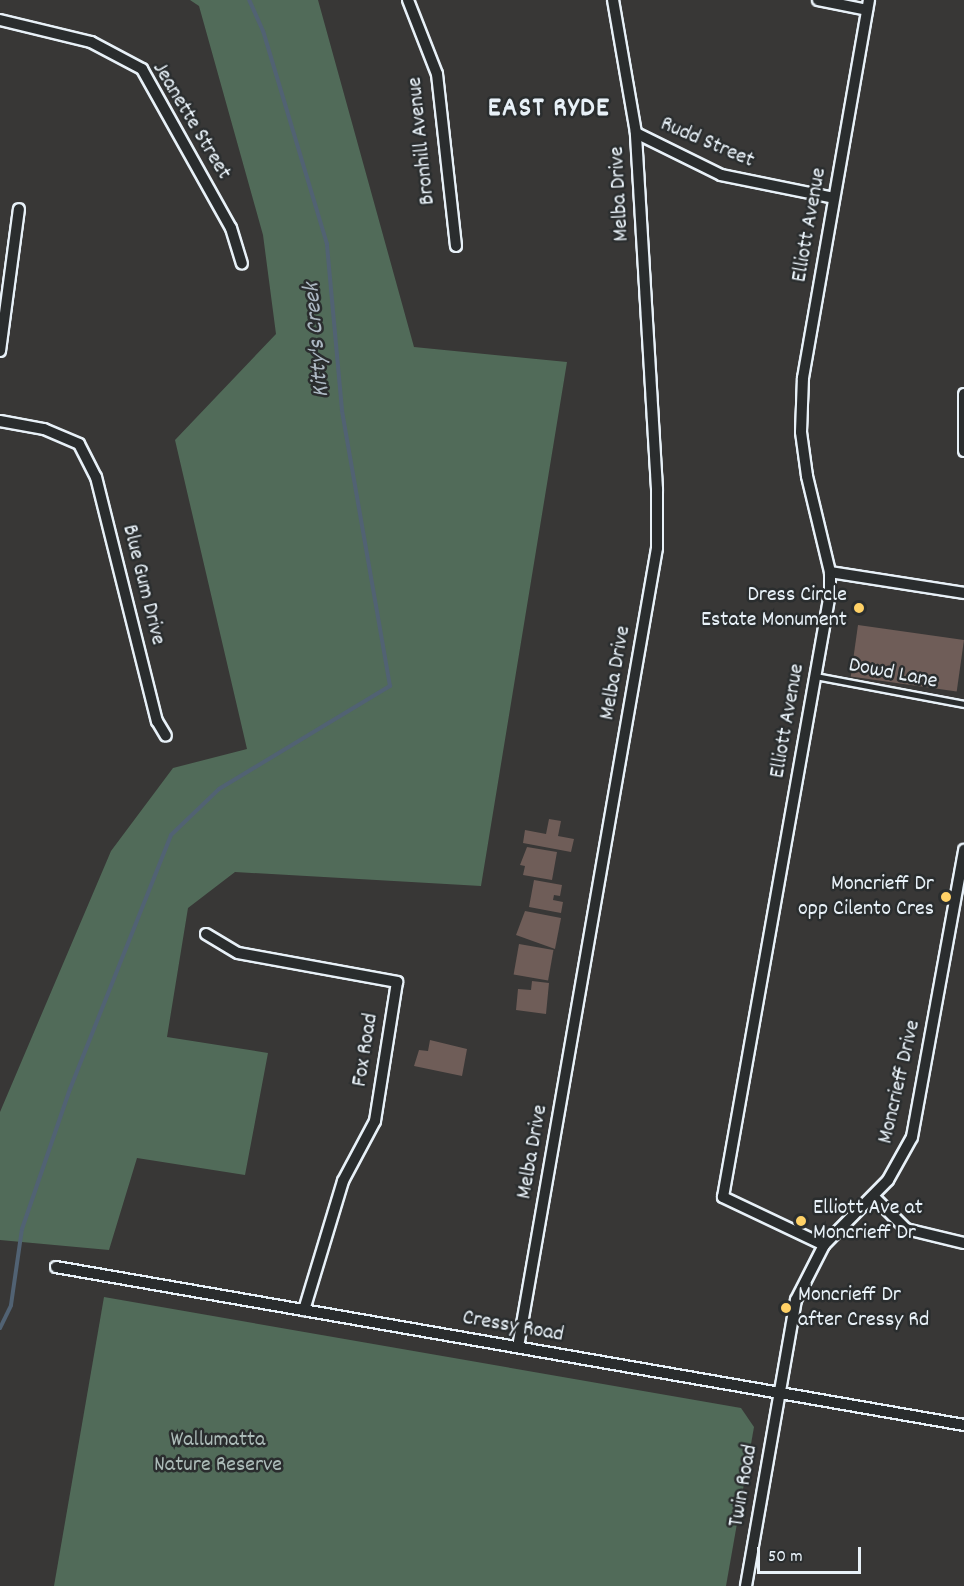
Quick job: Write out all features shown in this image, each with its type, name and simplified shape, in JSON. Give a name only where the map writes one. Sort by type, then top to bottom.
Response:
[{"type":"street","name":"Bronhill Avenue","points":[[408,0],[437,74],[456,246]]},
{"type":"street","name":"Melba Drive","points":[[518,1347],[657,548],[657,489],[636,133],[613,0]]},
{"type":"street","points":[[818,0],[868,5]]},
{"type":"street","name":"Elliott Avenue","points":[[824,1245],[723,1197],[816,676],[830,572],[807,476],[801,432],[803,378],[868,5]]},
{"type":"street","name":"Jeanette Street","points":[[0,20],[91,42],[141,69],[231,228],[242,263]]},
{"type":"street","name":"Rudd Street","points":[[636,133],[721,175],[834,198]]},
{"type":"street","points":[[0,351],[19,209]]},
{"type":"street","points":[[964,394],[964,451]]},
{"type":"street","name":"Blue Gum Drive","points":[[0,421],[44,429],[79,444],[96,477],[157,721],[166,736]]},
{"type":"street","points":[[830,572],[964,593]]},
{"type":"street","name":"Moncrieff Drive","points":[[780,1393],[796,1300],[824,1245],[874,1197],[898,1168],[912,1137],[964,850]]},
{"type":"street","name":"Fox Road","points":[[206,934],[237,953],[397,982],[375,1121],[343,1181],[304,1310]]},
{"type":"street","points":[[874,1197],[906,1229],[964,1243]]},
{"type":"street","name":"Cressy Road","points":[[56,1267],[964,1425]]},
{"type":"street","name":"Twin Road","points":[[746,1586],[780,1393]]},
{"type":"lane","name":"Dowd Lane","points":[[816,676],[964,704]]},
{"type":"green space","points":[[190,0],[318,0],[414,347],[567,362],[481,886],[235,872],[188,908],[167,1037],[268,1053],[245,1175],[137,1158],[109,1250],[0,1240],[0,1112],[111,851],[173,768],[247,749],[175,440],[276,334],[263,235],[199,6]]},
{"type":"green space","name":"Wallumatta Nature Reserve","points":[[104,1297],[741,1408],[754,1427],[726,1586],[54,1586]]},
{"type":"building","points":[[858,625],[964,640],[957,691],[851,676]]},
{"type":"building","points":[[549,819],[561,821],[558,836],[574,839],[571,852],[523,843],[525,830],[546,834]]},
{"type":"building","points":[[527,847],[557,852],[552,880],[523,875],[525,866],[520,865]]},
{"type":"building","points":[[534,880],[562,885],[560,896],[554,895],[553,900],[563,902],[561,913],[529,907]]},
{"type":"building","points":[[525,911],[561,918],[555,949],[516,935]]},
{"type":"building","points":[[519,944],[553,950],[548,981],[514,975]]},
{"type":"building","points":[[532,981],[549,983],[546,1014],[516,1010],[518,989],[531,990]]},
{"type":"building","points":[[430,1040],[467,1049],[462,1076],[414,1066],[419,1050],[428,1051]]},
{"type":"waterway","name":"Kitty's Creek","points":[[0,1328],[11,1305],[22,1229],[70,1089],[171,835],[219,789],[390,686],[342,410],[327,244],[263,31],[249,0]]},
{"type":"place","name":"Dress Circle Estate Monument","points":[[859,608]]},
{"type":"place","name":"Moncrieff Dr opp Cilento Cres","points":[[946,897]]},
{"type":"place","name":"Elliott Ave at Moncrieff Dr","points":[[801,1221]]},
{"type":"place","name":"Moncrieff Dr after Cressy Rd","points":[[786,1308]]},
{"type":"district","name":"EAST RYDE","points":[[549,110]]}]
